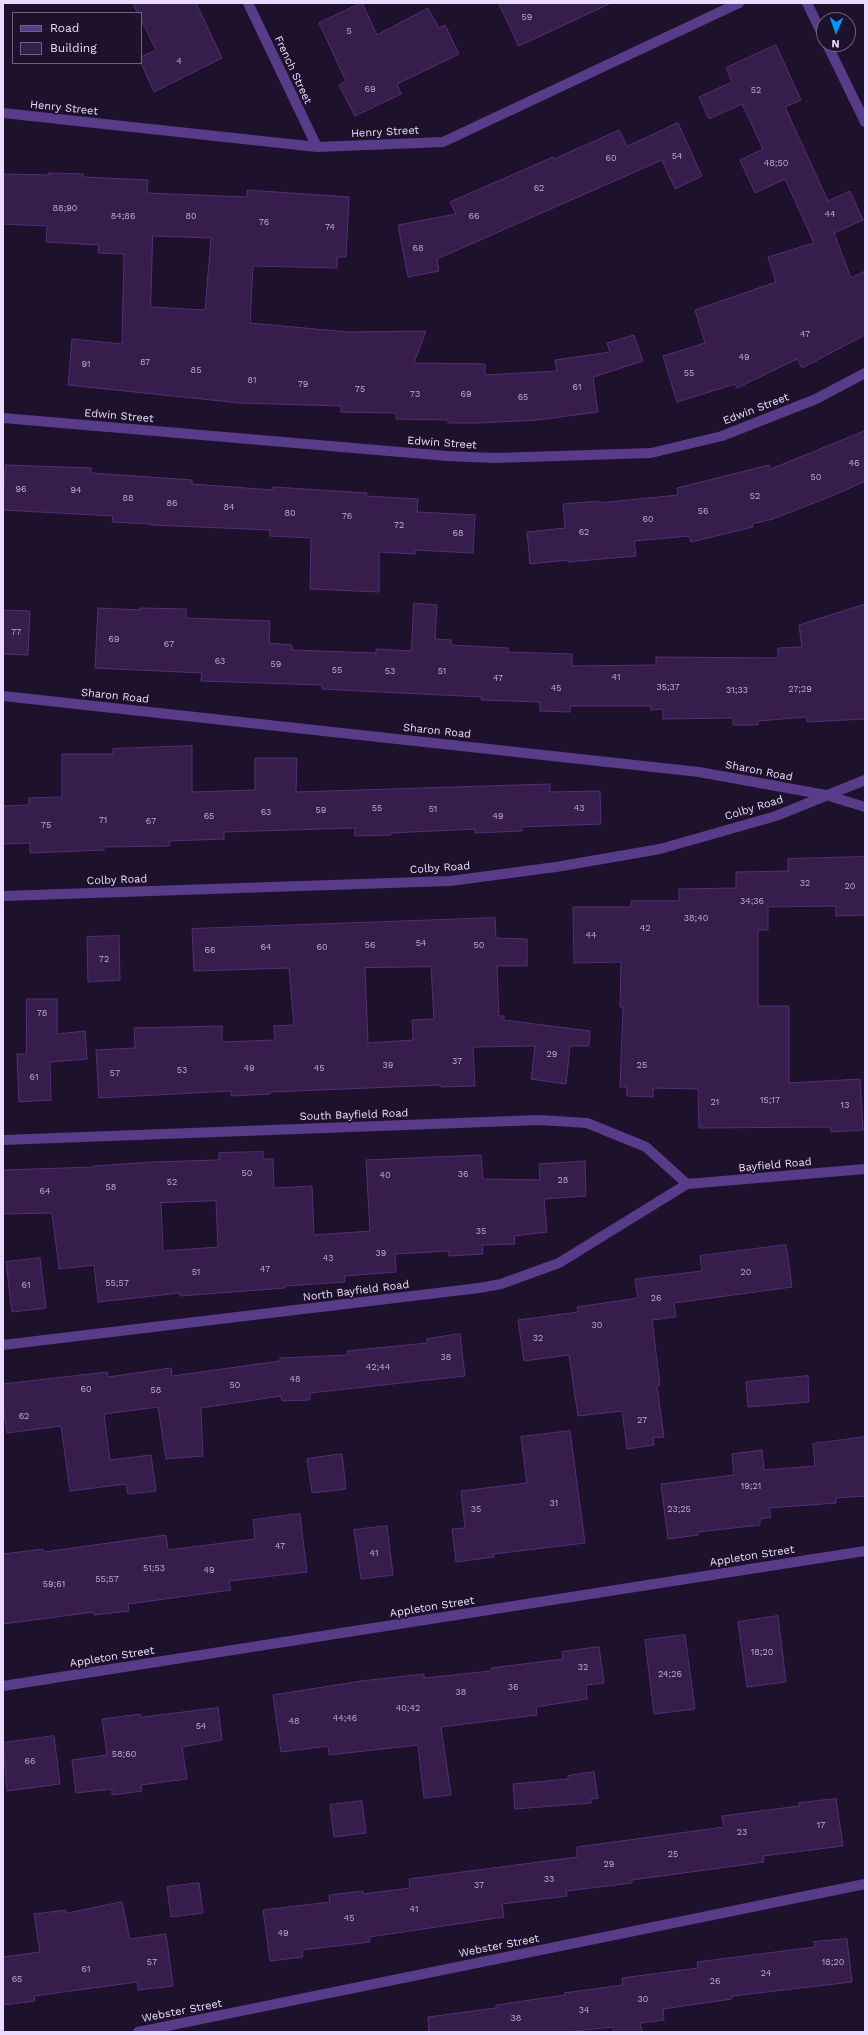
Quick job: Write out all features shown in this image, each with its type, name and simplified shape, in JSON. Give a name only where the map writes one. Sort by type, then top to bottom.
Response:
[{"type":"street","name":"French Street","points":[[248,3],[317,147]]},
{"type":"street","name":"Henry Street","points":[[3,113],[317,147],[443,142],[739,3]]},
{"type":"street","points":[[807,3],[816,22]]},
{"type":"street","points":[[831,52],[865,122]]},
{"type":"street","name":"Edwin Street","points":[[3,418],[447,456],[495,458],[651,453],[722,436],[816,399],[865,373]]},
{"type":"street","name":"Sharon Road","points":[[3,696],[692,771],[826,795],[865,807]]},
{"type":"street","name":"Colby Road","points":[[3,896],[450,881],[556,867],[660,848],[776,816],[865,780]]},
{"type":"street","name":"South Bayfield Road","points":[[3,1140],[539,1120],[587,1123],[646,1147],[687,1184]]},
{"type":"street","name":"Bayfield Road","points":[[687,1184],[865,1170]]},
{"type":"street","name":"North Bayfield Road","points":[[3,1345],[473,1289],[501,1284],[560,1263],[687,1184]]},
{"type":"street","name":"Appleton Street","points":[[3,1686],[865,1551]]},
{"type":"street","name":"Webster Street","points":[[138,2032],[865,1884]]},
{"type":"building","points":[[133,3],[196,3],[222,58],[154,92],[141,64],[142,57],[156,50],[142,21],[142,12],[138,12]]},
{"type":"building","points":[[362,3],[377,35],[428,8],[439,28],[445,25],[459,54],[397,84],[401,94],[355,116],[339,85],[346,81],[319,23]]},
{"type":"building","points":[[499,3],[611,3],[519,46]]},
{"type":"building","points":[[776,45],[801,100],[785,107],[828,201],[850,191],[863,220],[834,233],[851,278],[865,271],[865,335],[802,368],[797,359],[737,388],[735,384],[677,402],[663,356],[705,343],[695,310],[776,282],[768,257],[814,243],[785,179],[755,193],[740,160],[763,149],[742,104],[709,119],[699,97],[732,82],[726,68]]},
{"type":"building","points":[[678,123],[702,176],[675,189],[662,160],[437,259],[439,271],[408,277],[398,225],[456,214],[450,202],[553,157],[554,159],[619,130],[627,146]]},
{"type":"building","points":[[49,173],[83,174],[83,177],[148,180],[147,193],[247,197],[247,190],[349,197],[346,257],[337,257],[337,268],[253,266],[250,323],[348,332],[426,331],[414,363],[485,364],[485,375],[557,371],[555,360],[610,352],[607,343],[634,335],[643,361],[593,377],[598,412],[537,420],[479,423],[448,423],[448,420],[396,419],[396,413],[341,412],[341,406],[240,403],[68,385],[72,339],[122,344],[124,254],[98,253],[99,245],[46,242],[47,226],[3,224],[3,174],[49,175]],"holes":[[[153,236],[211,238],[205,310],[151,307]]]},
{"type":"building","points":[[865,431],[865,481],[839,493],[773,519],[752,524],[753,527],[691,542],[689,536],[634,541],[636,556],[530,564],[527,532],[565,528],[563,504],[599,501],[599,503],[678,495],[677,488],[769,465],[770,469]]},
{"type":"building","points":[[6,465],[91,468],[91,473],[192,480],[192,484],[273,490],[273,487],[367,493],[366,496],[418,499],[417,512],[475,515],[473,553],[415,550],[415,554],[379,552],[379,592],[310,589],[311,538],[270,536],[270,530],[151,525],[112,522],[113,516],[3,510]]},
{"type":"building","points":[[414,603],[437,605],[435,639],[451,640],[451,645],[508,648],[508,652],[572,654],[572,666],[656,665],[656,657],[778,658],[778,648],[802,647],[799,625],[865,604],[865,719],[807,722],[806,717],[758,721],[758,725],[733,725],[733,718],[663,719],[663,709],[651,710],[651,706],[570,706],[570,712],[540,711],[540,702],[481,700],[482,697],[322,689],[322,685],[201,681],[202,673],[95,668],[98,608],[140,610],[140,608],[186,609],[186,618],[270,621],[269,643],[292,645],[292,650],[376,653],[376,649],[411,651]]},
{"type":"building","points":[[3,610],[30,611],[28,655],[3,654]]},
{"type":"building","points":[[192,746],[192,792],[255,790],[255,758],[297,758],[296,792],[550,784],[550,792],[600,791],[601,824],[522,827],[522,831],[475,833],[475,829],[355,836],[355,828],[224,832],[224,839],[169,841],[170,846],[104,847],[104,850],[30,853],[30,843],[3,844],[3,806],[29,805],[29,798],[62,797],[62,754],[113,754],[113,749]]},
{"type":"building","points":[[865,857],[865,915],[836,916],[836,906],[768,907],[768,930],[758,930],[758,1006],[789,1006],[789,1083],[860,1079],[863,1130],[831,1132],[830,1127],[699,1128],[698,1089],[653,1088],[653,1097],[627,1096],[627,1087],[620,1087],[623,1007],[620,1007],[621,962],[574,963],[573,907],[631,907],[631,901],[679,901],[679,889],[736,888],[736,872],[788,871],[788,859]]},
{"type":"building","points":[[495,918],[496,938],[527,939],[527,966],[497,966],[499,1016],[504,1016],[504,1020],[590,1031],[589,1046],[570,1046],[566,1084],[531,1079],[535,1046],[473,1047],[475,1086],[441,1087],[441,1085],[270,1092],[270,1094],[231,1096],[231,1091],[99,1098],[96,1050],[135,1048],[134,1028],[222,1026],[222,1042],[275,1040],[274,1026],[294,1025],[289,968],[194,971],[192,929]],"holes":[[[431,967],[434,1019],[412,1020],[413,1040],[368,1043],[365,968]]]},
{"type":"building","points":[[119,936],[120,980],[88,982],[87,937]]},
{"type":"building","points":[[27,999],[57,999],[57,1034],[85,1031],[87,1059],[50,1062],[51,1100],[19,1102],[17,1054],[26,1054]]},
{"type":"building","points":[[263,1152],[263,1159],[273,1159],[274,1188],[312,1186],[314,1235],[370,1231],[366,1160],[481,1155],[483,1179],[540,1180],[539,1164],[585,1161],[586,1196],[544,1199],[547,1232],[514,1236],[515,1244],[482,1245],[483,1254],[449,1256],[449,1251],[395,1254],[396,1272],[345,1276],[345,1282],[180,1296],[180,1293],[98,1302],[94,1265],[59,1269],[52,1213],[3,1214],[3,1170],[94,1167],[153,1162],[219,1160],[219,1153]],"holes":[[[216,1201],[218,1247],[163,1251],[161,1203]]]},
{"type":"building","points":[[786,1245],[792,1287],[674,1303],[676,1317],[652,1320],[660,1385],[657,1386],[664,1437],[653,1438],[654,1445],[627,1449],[622,1411],[578,1416],[569,1355],[524,1361],[518,1320],[578,1312],[577,1307],[638,1298],[635,1279],[702,1271],[700,1256]]},
{"type":"building","points":[[40,1258],[46,1308],[12,1312],[6,1262]]},
{"type":"building","points":[[460,1334],[465,1376],[310,1393],[310,1400],[282,1401],[281,1396],[201,1408],[203,1456],[166,1459],[158,1407],[104,1414],[110,1460],[151,1455],[156,1491],[128,1494],[126,1484],[70,1491],[61,1426],[7,1433],[3,1403],[3,1384],[107,1372],[108,1377],[171,1368],[172,1376],[280,1361],[280,1358],[348,1355],[347,1351],[427,1343],[427,1339]]},
{"type":"building","points":[[808,1376],[809,1402],[748,1407],[746,1382]]},
{"type":"building","points":[[570,1431],[585,1543],[494,1554],[494,1557],[456,1562],[452,1529],[465,1528],[461,1491],[527,1483],[521,1437]]},
{"type":"building","points":[[865,1437],[865,1496],[836,1498],[836,1503],[769,1508],[771,1517],[760,1519],[760,1525],[698,1532],[698,1535],[668,1539],[661,1484],[734,1475],[732,1454],[762,1450],[764,1470],[815,1466],[813,1444]]},
{"type":"building","points":[[342,1454],[346,1489],[312,1493],[307,1459]]},
{"type":"building","points":[[300,1514],[307,1572],[229,1581],[231,1590],[128,1604],[129,1611],[94,1615],[94,1612],[3,1624],[3,1554],[43,1549],[44,1552],[166,1535],[168,1550],[255,1539],[253,1520]]},
{"type":"building","points":[[387,1526],[393,1575],[361,1579],[354,1530]]},
{"type":"building","points":[[778,1616],[786,1682],[747,1687],[738,1622]]},
{"type":"building","points":[[685,1635],[695,1709],[654,1714],[645,1640]]},
{"type":"building","points":[[599,1647],[604,1683],[586,1685],[587,1699],[536,1707],[537,1715],[441,1727],[451,1795],[424,1798],[418,1745],[329,1755],[328,1746],[281,1752],[273,1695],[361,1681],[424,1674],[424,1678],[491,1671],[491,1668],[563,1659],[562,1652]]},
{"type":"building","points":[[218,1708],[222,1740],[182,1747],[187,1779],[141,1785],[142,1791],[112,1795],[112,1789],[76,1793],[72,1760],[107,1755],[102,1719],[140,1714],[141,1717]]},
{"type":"building","points":[[54,1736],[60,1784],[7,1791],[3,1743]]},
{"type":"building","points":[[594,1772],[598,1798],[591,1799],[591,1803],[515,1809],[513,1784],[568,1779],[568,1776]]},
{"type":"building","points":[[836,1799],[843,1846],[763,1856],[764,1862],[632,1880],[632,1883],[566,1891],[567,1896],[502,1904],[504,1917],[369,1937],[370,1942],[302,1950],[303,1957],[270,1961],[263,1910],[330,1902],[329,1895],[363,1891],[363,1894],[410,1888],[409,1879],[577,1857],[577,1847],[724,1827],[722,1816],[799,1806],[799,1803]]},
{"type":"building","points":[[362,1801],[366,1833],[334,1837],[330,1805]]},
{"type":"building","points":[[199,1883],[203,1913],[171,1917],[167,1887]]},
{"type":"building","points":[[122,1902],[130,1939],[166,1934],[173,1986],[138,1990],[137,1982],[34,1996],[35,2001],[3,2005],[3,1957],[40,1952],[34,1914],[66,1910],[66,1913]]},
{"type":"building","points":[[847,1939],[852,1982],[732,1996],[732,1999],[663,2009],[664,2020],[640,2023],[642,2032],[614,2032],[613,2027],[566,2032],[429,2032],[428,2017],[496,2008],[496,2005],[565,1995],[564,1993],[623,1985],[622,1978],[698,1968],[697,1962],[815,1947],[814,1942]]}]
